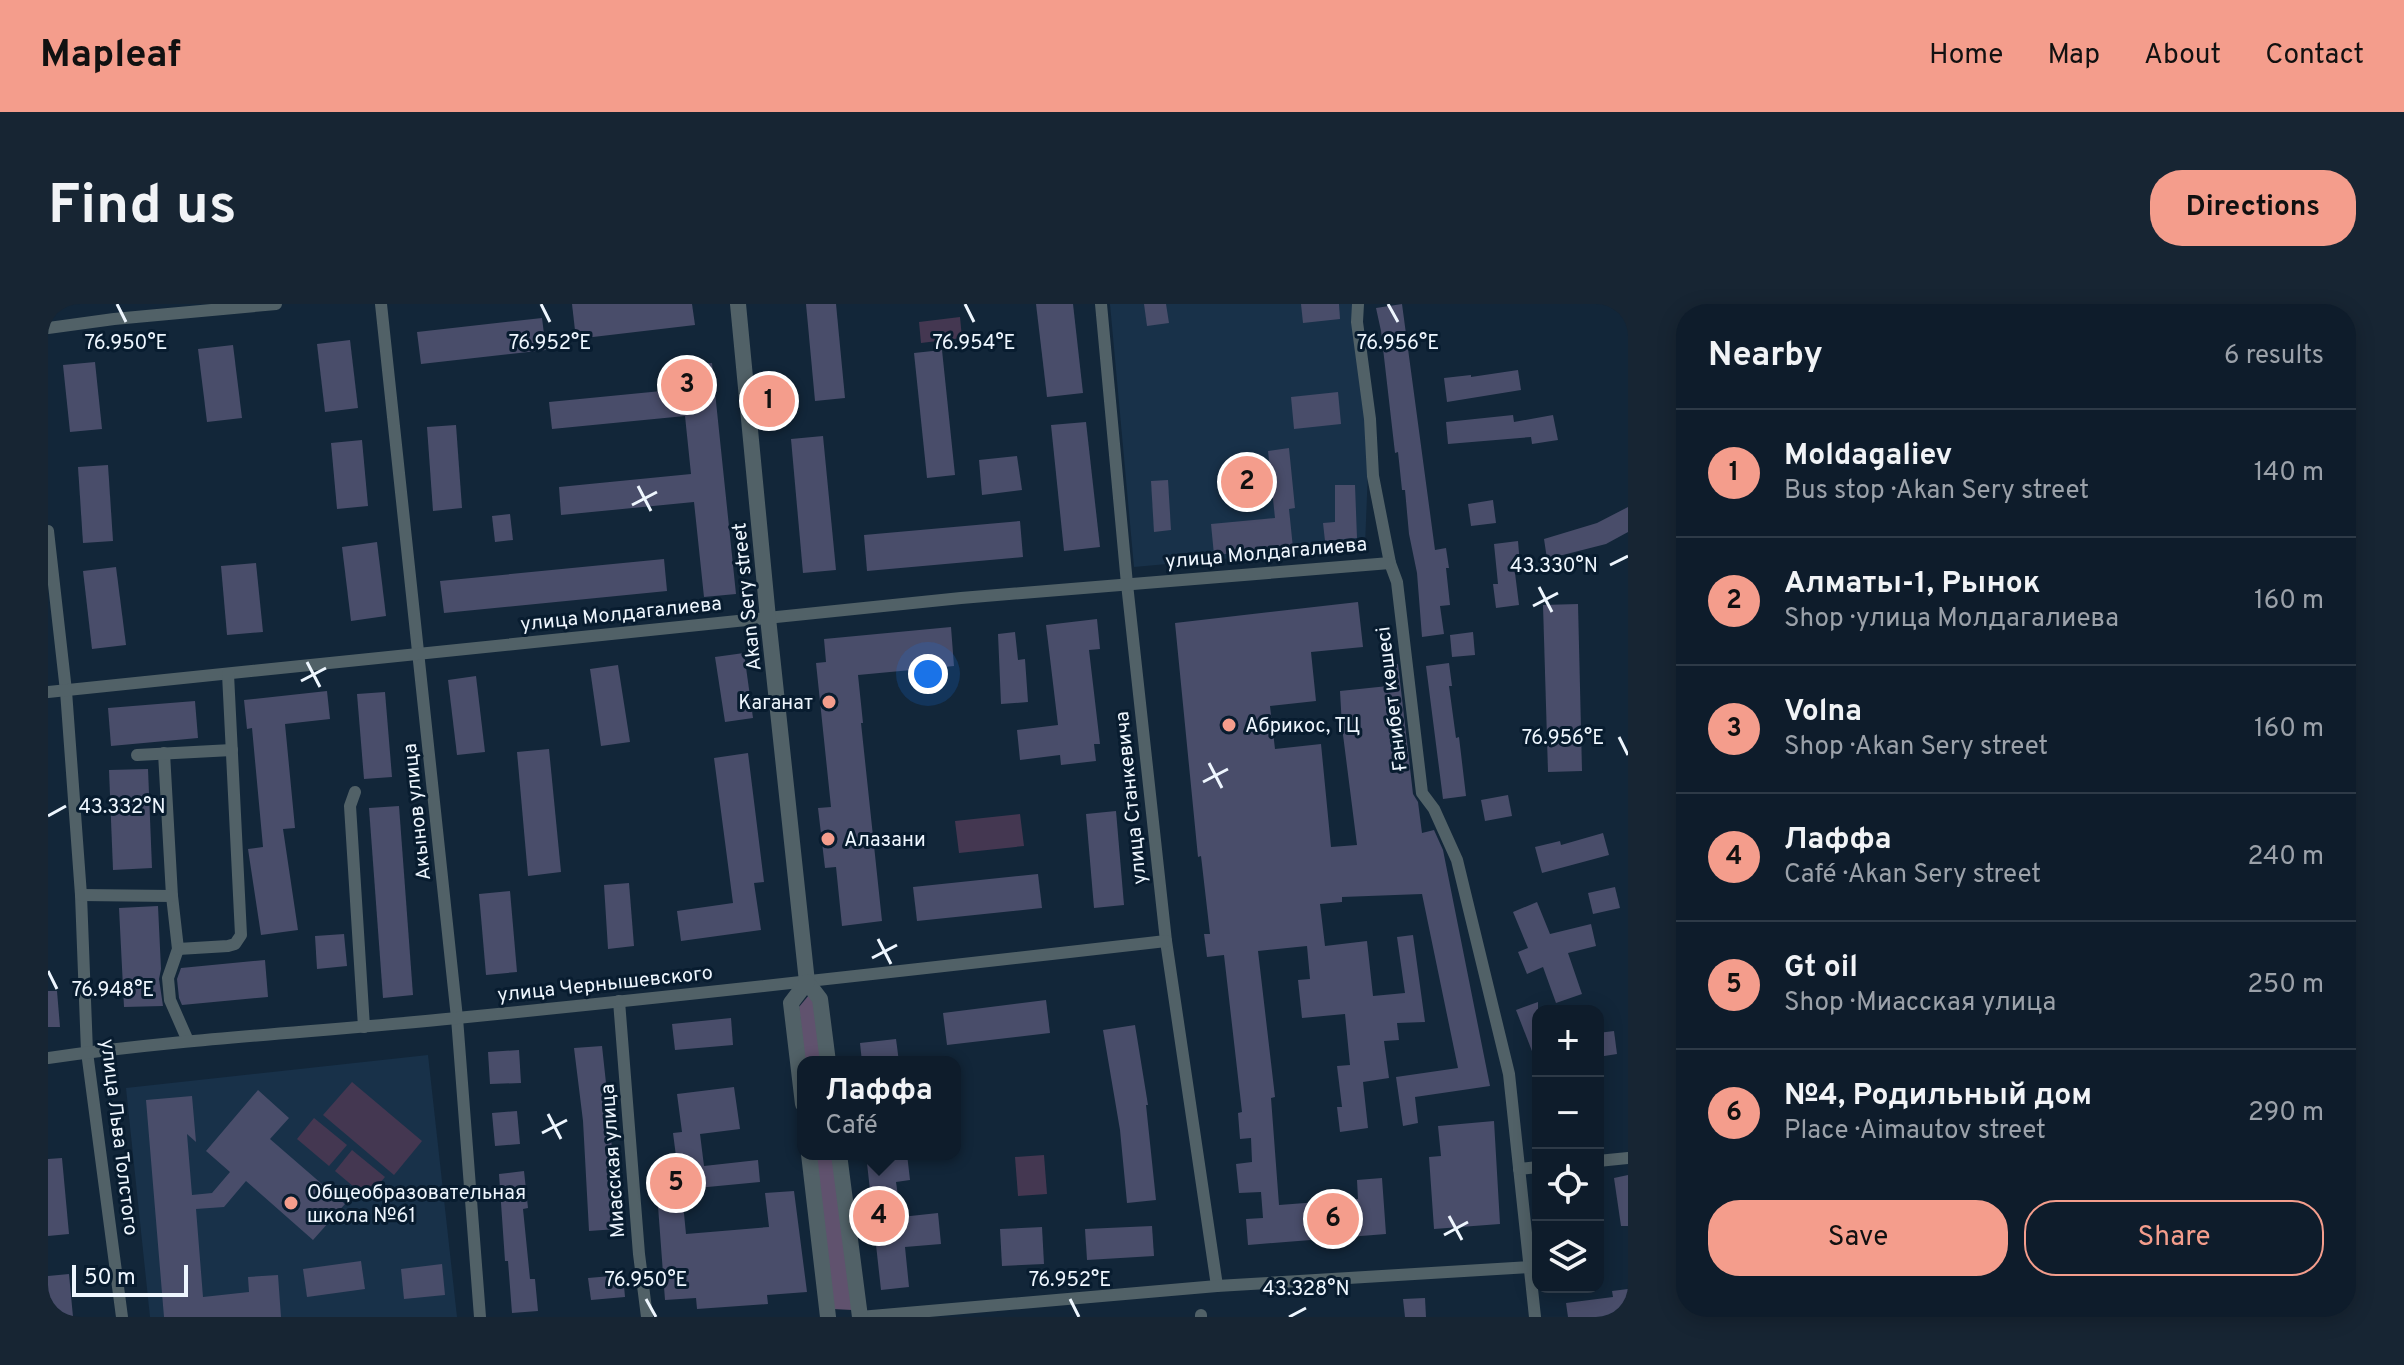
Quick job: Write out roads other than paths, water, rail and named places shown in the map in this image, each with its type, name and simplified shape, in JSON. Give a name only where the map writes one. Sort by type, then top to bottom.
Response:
[{"type":"street","points":[[48,328],[276,304]]},
{"type":"street","name":"Акынов улица","points":[[381,304],[457,1018],[480,1317]]},
{"type":"street","name":"Akan Sery street","points":[[738,304],[807,982],[820,999],[827,1056]]},
{"type":"street","name":"улица Станкевича","points":[[1101,304],[1127,584],[1166,941],[1217,1286]]},
{"type":"street","name":"Ғанибет көшесі","points":[[1358,304],[1357,322],[1370,419],[1373,476],[1390,563],[1397,582],[1422,793],[1434,809],[1457,860],[1509,1074],[1535,1317]]},
{"type":"street","name":"улица Льва Толстого","points":[[48,531],[66,691],[81,895],[87,1052],[122,1317]]},
{"type":"street","name":"улица Молдагалиева","points":[[48,692],[768,618],[1390,563]]},
{"type":"street","points":[[178,949],[228,946],[235,944],[241,935],[228,674]]},
{"type":"street","points":[[137,755],[232,750]]},
{"type":"street","points":[[164,753],[178,949],[168,978],[170,1000],[188,1041]]},
{"type":"street","points":[[355,792],[350,806],[364,1027]]},
{"type":"street","points":[[81,895],[172,896]]},
{"type":"street","name":"улица Чернышевского","points":[[48,1058],[188,1041],[364,1027],[807,982],[1166,941]]},
{"type":"street","name":"Akan Sery street","points":[[797,1056],[791,1003],[807,982]]},
{"type":"street","name":"Миасская улица","points":[[619,1001],[639,1254],[647,1317]]},
{"type":"street","points":[[1604,1160],[1628,1158]]},
{"type":"street","points":[[810,1160],[828,1317]]},
{"type":"street","points":[[840,1160],[858,1317],[1217,1286],[1530,1267]]},
{"type":"street","points":[[1519,1169],[1532,1168]]},
{"type":"place","name":"Volna","points":[[687,385]]},
{"type":"place","name":"Moldagaliev","points":[[769,401]]},
{"type":"place","name":"Алматы-1, Рынок","points":[[1247,482]]},
{"type":"place","name":"Каганат","points":[[829,702]]},
{"type":"place","name":"Абрикос, ТЦ","points":[[1229,725]]},
{"type":"place","name":"Алазани","points":[[828,839]]},
{"type":"place","name":"Gt oil","points":[[676,1183]]},
{"type":"place","name":"Общеобразовательная школа №61","points":[[291,1203]]},
{"type":"place","name":"Лаффа","points":[[879,1216]]},
{"type":"place","name":"№4, Родильный дом","points":[[1333,1219]]}]
